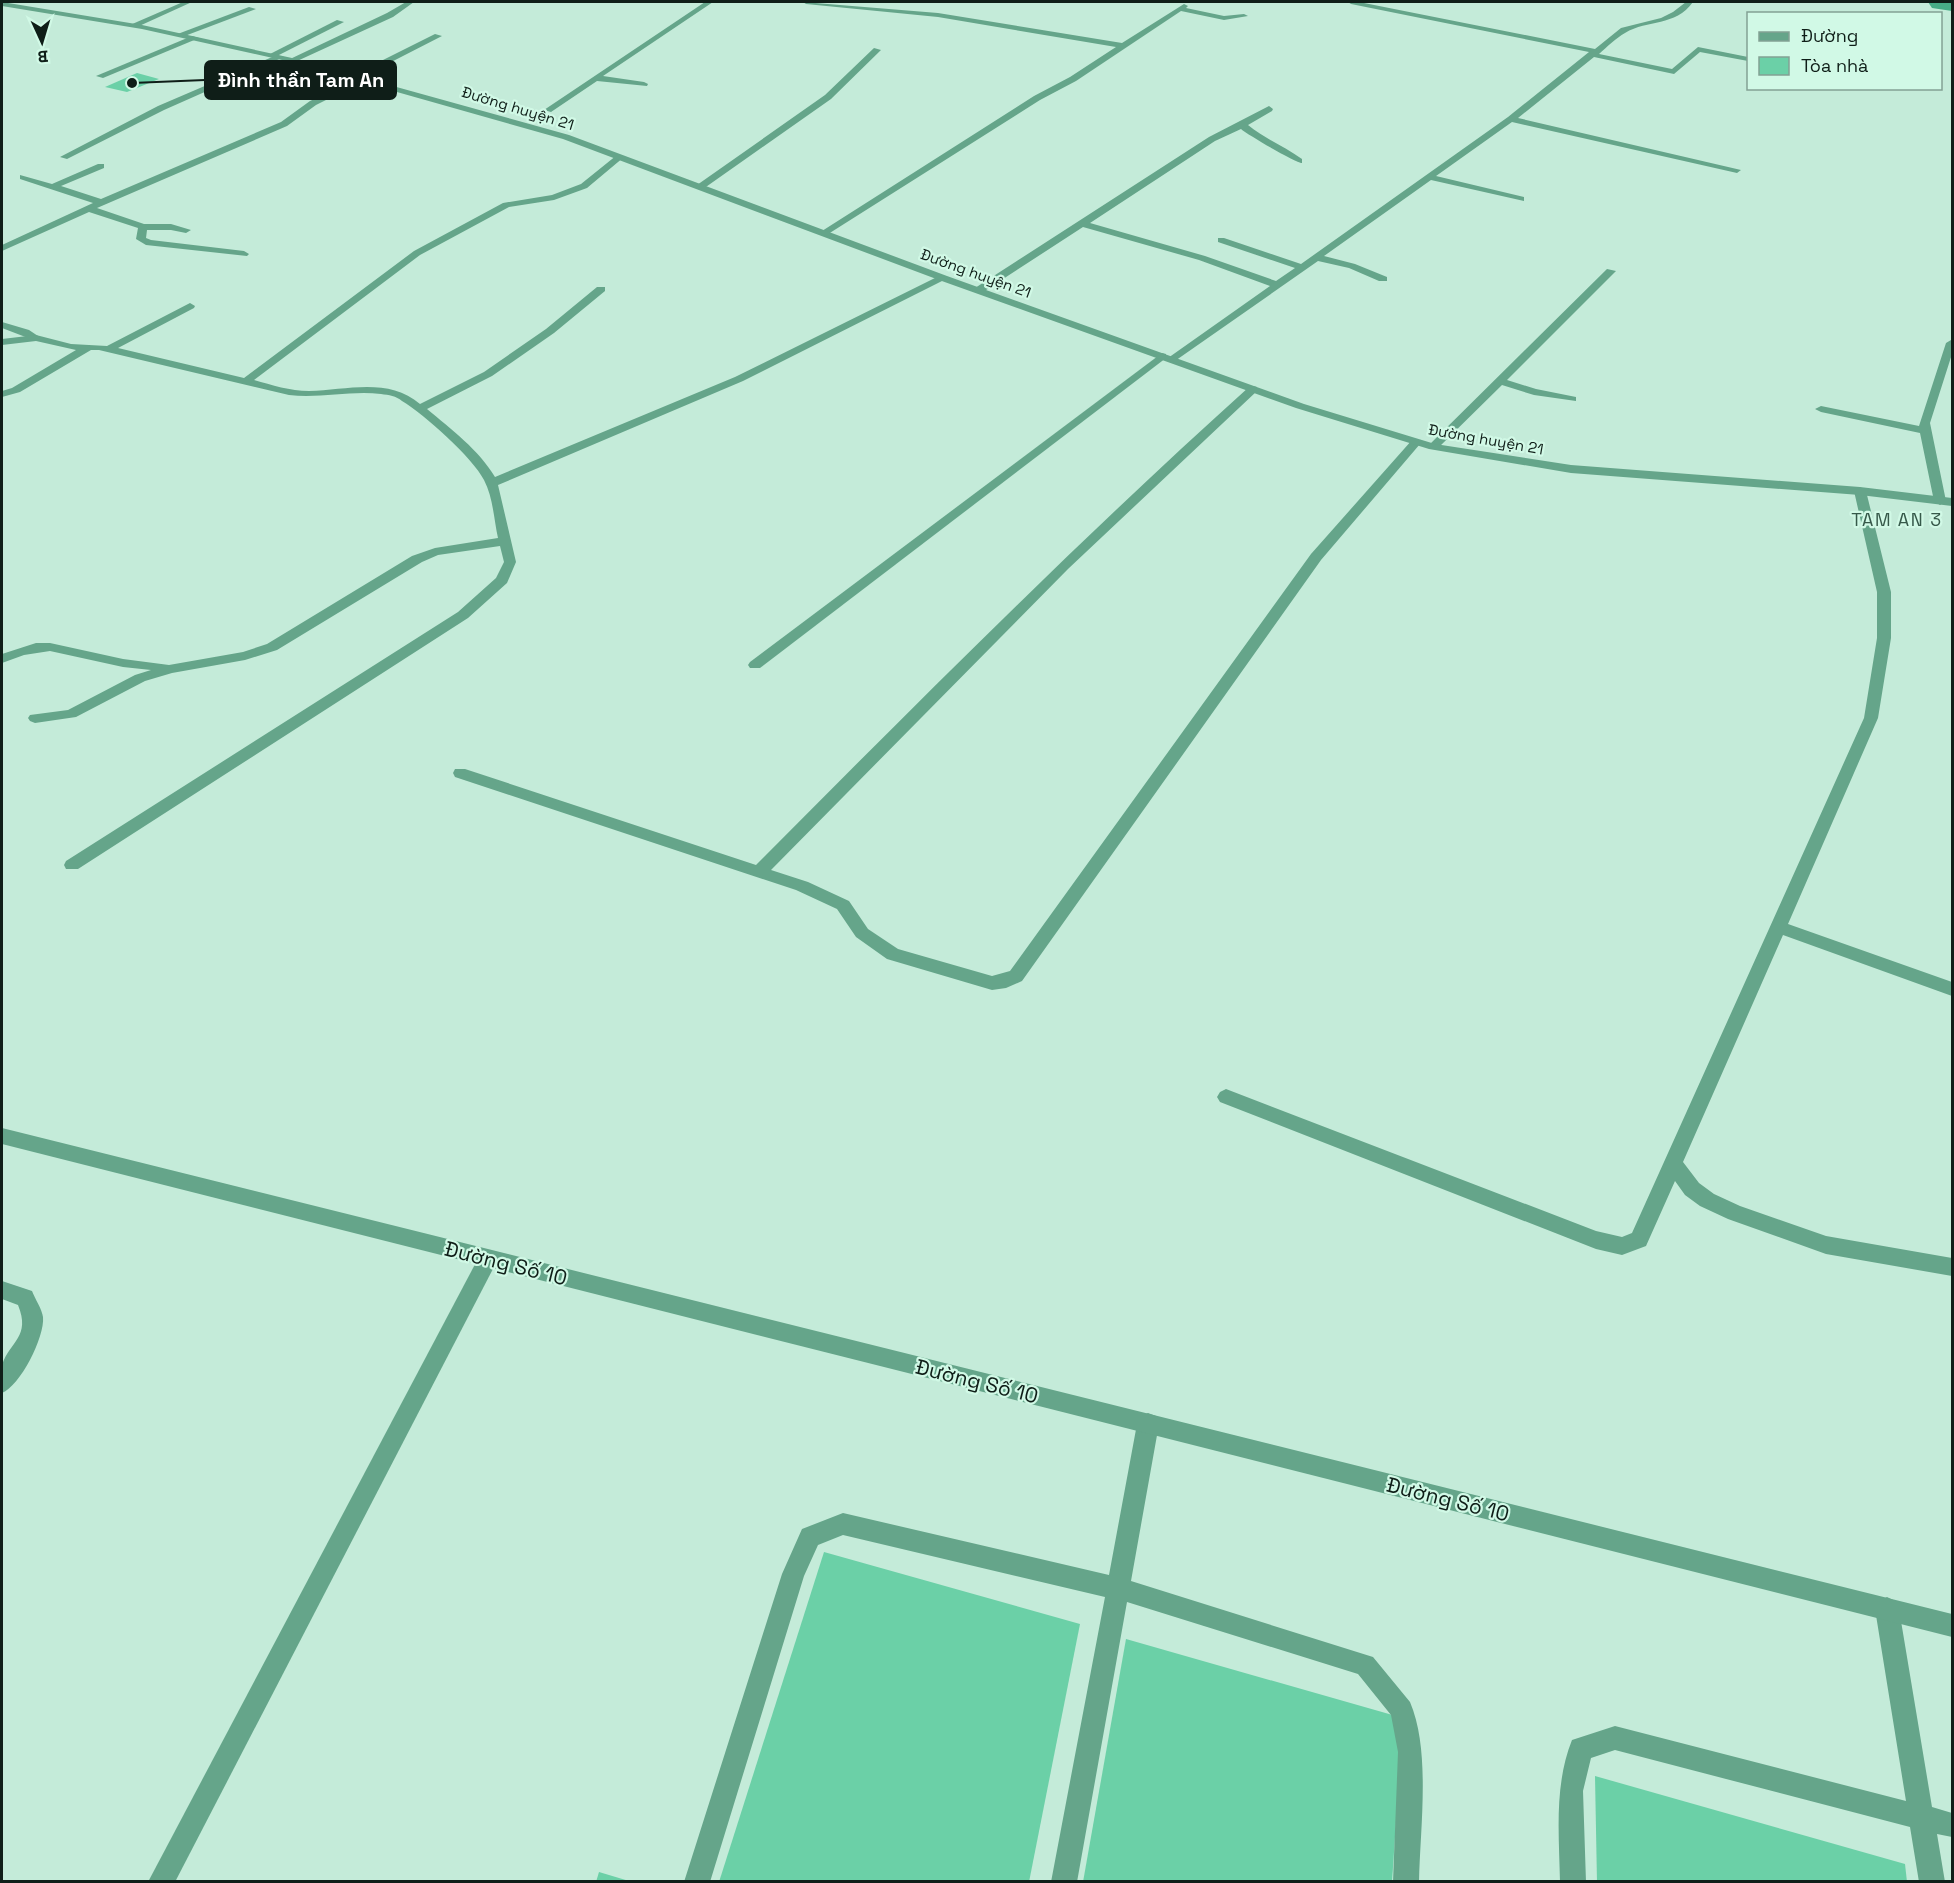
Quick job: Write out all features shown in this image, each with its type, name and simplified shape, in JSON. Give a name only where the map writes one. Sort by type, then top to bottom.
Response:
[{"type":"street","points":[[134,26],[188,2]]},
{"type":"street","points":[[292,60],[390,15],[410,2]]},
{"type":"street","points":[[548,110],[709,2]]},
{"type":"street","points":[[806,2],[938,15],[1123,46]]},
{"type":"street","points":[[1351,2],[1593,52],[1674,72],[1698,50],[1747,59]]},
{"type":"street","points":[[1391,10],[1400,2]]},
{"type":"street","points":[[755,664],[1167,358],[1277,285],[1511,119],[1593,52],[1624,30],[1664,20],[1676,14],[1690,2]]},
{"type":"street","name":"Đường huyện 21","points":[[2,4],[134,26],[276,56],[557,135],[943,278],[1252,389],[1433,447],[1571,469],[1860,491],[1953,502]]},
{"type":"street","points":[[825,233],[1036,98],[1073,80],[1183,8],[1224,18],[1244,16]]},
{"type":"street","points":[[179,35],[252,9]]},
{"type":"street","points":[[64,157],[161,108],[276,56],[340,22]]},
{"type":"street","points":[[2,248],[284,124],[312,103],[438,36]]},
{"type":"street","points":[[100,76],[195,38]]},
{"type":"street","points":[[700,187],[828,97],[877,50]]},
{"type":"street","points":[[1098,54],[1109,56]]},
{"type":"street","points":[[596,78],[644,84]]},
{"type":"street","points":[[979,290],[1212,139],[1269,109]]},
{"type":"street","points":[[1511,119],[1737,170]]},
{"type":"street","points":[[1242,125],[1258,138],[1277,145],[1291,158],[1299,161]]},
{"type":"street","points":[[248,380],[417,253],[506,205],[554,196],[584,186],[620,157]]},
{"type":"street","points":[[52,187],[101,166]]},
{"type":"street","points":[[23,177],[103,203]]},
{"type":"street","points":[[1428,177],[1521,199]]},
{"type":"street","points":[[91,208],[143,227],[171,227],[186,230]]},
{"type":"street","points":[[1082,223],[1202,258],[1277,285]]},
{"type":"street","points":[[143,227],[141,239],[149,243],[244,254]]},
{"type":"street","points":[[1221,240],[1302,267]]},
{"type":"street","points":[[1316,257],[1352,266],[1383,279]]},
{"type":"street","points":[[1433,447],[1611,271]]},
{"type":"street","points":[[492,483],[739,379],[943,278]]},
{"type":"street","points":[[420,408],[488,374],[550,331],[601,289]]},
{"type":"street","points":[[109,350],[190,306]]},
{"type":"street","points":[[2,325],[36,338],[70,347],[109,350],[177,367],[248,380],[289,392],[307,394],[378,390],[396,393],[420,408],[452,436],[484,469],[492,483],[503,523],[510,562],[502,580],[463,615],[72,865]]},
{"type":"street","points":[[2,342],[36,338]]},
{"type":"street","points":[[1940,501],[1924,423],[1940,390],[1951,343]]},
{"type":"street","points":[[2,394],[16,390],[88,347]]},
{"type":"street","points":[[1500,381],[1534,392],[1572,399]]},
{"type":"street","points":[[759,872],[1023,606],[1252,389]]},
{"type":"street","points":[[1821,409],[1926,432]]},
{"type":"street","points":[[460,773],[802,886],[843,905],[862,933],[892,954],[992,983],[1006,981],[1016,976],[1316,557],[1416,441]]},
{"type":"street","points":[[1226,1097],[1596,1240],[1622,1246],[1639,1240],[1871,718],[1884,638],[1884,592],[1860,491]]},
{"type":"street","points":[[35,718],[71,714],[125,685],[171,669],[245,656],[272,647],[417,559],[435,552],[505,541]]},
{"type":"street","points":[[2,659],[33,647],[66,648],[121,663],[171,669]]},
{"type":"street","points":[[1779,927],[1953,989]]},
{"type":"street","name":"Đường Số 10","points":[[2,1136],[1953,1626]]},
{"type":"street","points":[[1674,1163],[1692,1189],[1707,1200],[1736,1213],[1826,1245],[1953,1267]]},
{"type":"street","points":[[161,1881],[488,1258]]},
{"type":"street","points":[[2,1290],[25,1298],[33,1317],[28,1344],[2,1383]]},
{"type":"street","points":[[1064,1881],[1148,1424]]},
{"type":"street","points":[[697,1881],[793,1574],[810,1537],[843,1524],[1118,1588],[1365,1665],[1402,1710],[1410,1752],[1406,1881]]},
{"type":"street","points":[[1887,1609],[1932,1881]]},
{"type":"street","points":[[1573,1881],[1572,1791],[1581,1749],[1615,1738],[1953,1825]]},
{"type":"building","points":[[137,73],[159,79],[127,92],[105,87]]},
{"type":"building","points":[[824,1552],[1080,1624],[1029,1882],[719,1882]]},
{"type":"building","points":[[1126,1639],[1403,1718],[1392,1882],[1083,1882]]},
{"type":"building","points":[[1595,1776],[1905,1864],[1907,1882],[1597,1882]]},
{"type":"building","points":[[599,1872],[629,1881],[629,1882],[596,1882]]},
{"type":"waterway","points":[[1942,2],[1952,3]]},
{"type":"place","name":"Đình thần Tam An","points":[[132,83]]},
{"type":"district","name":"TAM AN 3","points":[[1897,519]]}]
